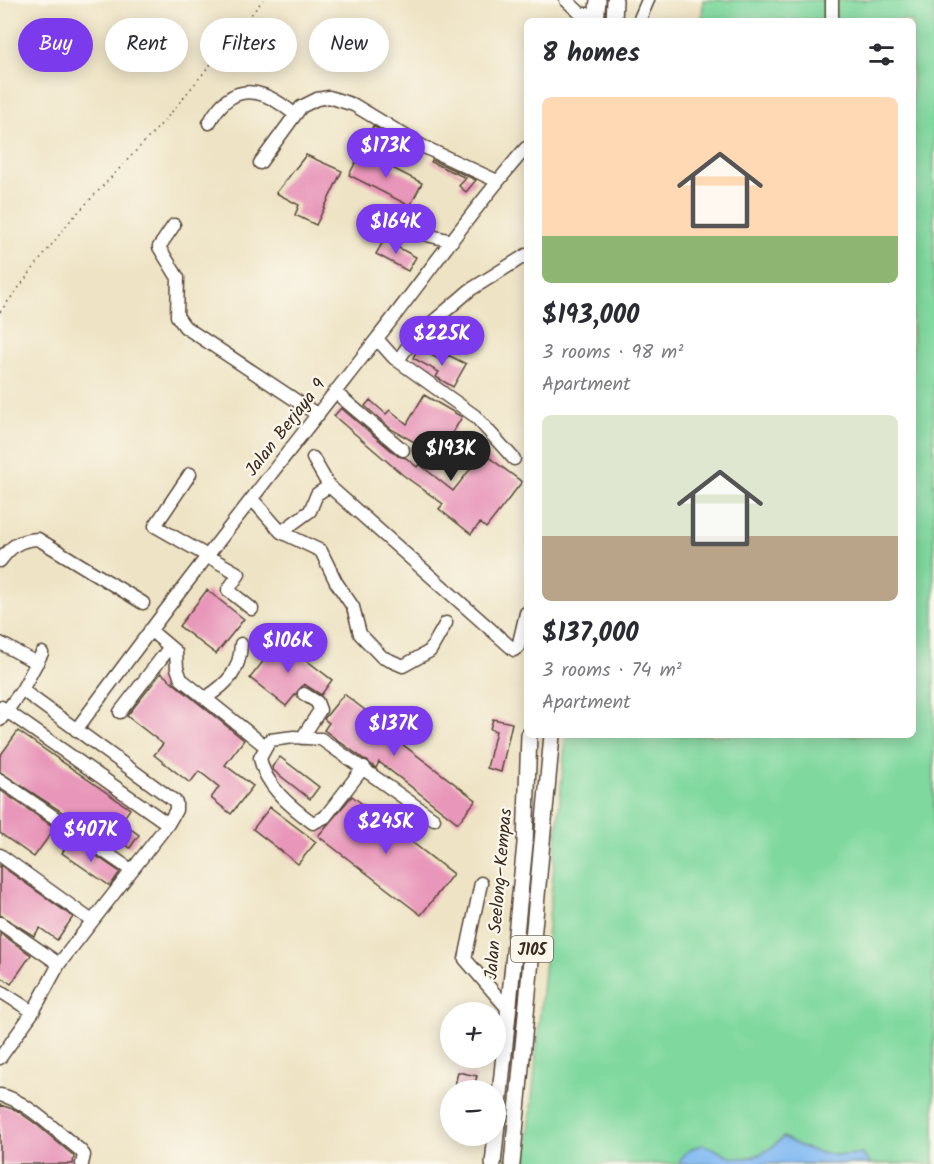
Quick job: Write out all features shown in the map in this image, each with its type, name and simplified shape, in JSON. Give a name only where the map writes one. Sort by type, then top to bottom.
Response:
[{"type":"main road","points":[[614,18],[615,0]]},
{"type":"main road","name":"Jalan Seelong–Kempas","points":[[494,1164],[525,844],[529,738]]},
{"type":"main road","name":"J105","points":[[512,1164],[552,738]]},
{"type":"street","points":[[566,0],[581,14],[597,12]]},
{"type":"street","points":[[640,18],[648,0]]},
{"type":"street","points":[[832,0],[832,18]]},
{"type":"street","points":[[209,123],[216,110],[227,100],[239,93],[253,91],[274,97],[294,114]]},
{"type":"street","points":[[260,163],[294,114],[311,100],[337,99],[354,105],[422,146],[497,181]]},
{"type":"street","name":"Jalan Berjaya 9","points":[[76,730],[207,554],[318,415],[497,181],[524,150]]},
{"type":"street","points":[[369,221],[452,241]]},
{"type":"street","points":[[174,225],[159,247],[178,278],[177,316],[318,415]]},
{"type":"street","points":[[394,358],[401,356],[413,339],[470,290],[524,256]]},
{"type":"street","points":[[377,339],[394,358],[462,405],[514,459]]},
{"type":"street","points":[[335,392],[403,450]]},
{"type":"street","points":[[313,458],[329,486],[514,650],[518,647],[524,621]]},
{"type":"street","points":[[190,474],[155,526],[239,574],[228,590],[252,609]]},
{"type":"street","points":[[280,532],[310,511],[317,494],[329,486]]},
{"type":"street","points":[[252,499],[280,532],[321,551],[336,582],[353,607],[360,634],[382,657],[403,666],[422,656],[430,651],[446,623]]},
{"type":"street","points":[[0,561],[10,547],[19,542],[38,539],[143,603]]},
{"type":"street","points":[[150,630],[176,652],[177,668],[181,679],[207,697],[265,746]]},
{"type":"street","points":[[0,643],[40,658],[22,690],[2,713],[168,824]]},
{"type":"street","points":[[207,697],[229,682],[241,659],[241,644]]},
{"type":"street","points":[[120,712],[170,647]]},
{"type":"street","points":[[0,1058],[33,1012],[59,964],[168,824],[176,810],[176,802],[22,690]]},
{"type":"street","points":[[302,738],[320,710],[317,702],[304,694]]},
{"type":"street","points":[[364,767],[325,817],[313,823],[274,788],[263,772],[260,758],[270,740],[321,739],[364,767],[434,819]]},
{"type":"street","points":[[0,780],[131,870]]},
{"type":"street","points":[[0,855],[92,921]]},
{"type":"street","points":[[481,883],[465,959],[508,1009]]},
{"type":"street","points":[[0,923],[59,964]]},
{"type":"street","points":[[0,991],[33,1012]]},
{"type":"street","points":[[0,1095],[8,1096],[32,1112],[80,1150],[84,1155],[82,1164]]},
{"type":"path","points":[[0,312],[69,222],[166,118],[263,0]]},
{"type":"green space","points":[[703,0],[934,0],[934,1164],[526,1164],[566,738],[916,738],[916,18],[702,18]]},
{"type":"water","points":[[783,1137],[802,1147],[821,1153],[851,1155],[861,1153],[871,1164],[679,1164],[684,1155],[697,1146],[709,1146],[730,1157],[744,1158],[762,1153]]},
{"type":"building","points":[[373,126],[404,145],[401,152],[368,136]]},
{"type":"building","points":[[361,152],[422,183],[410,206],[349,175]]},
{"type":"building","points":[[306,155],[342,171],[316,225],[295,215],[299,205],[276,193]]},
{"type":"building","points":[[432,160],[476,180],[466,192],[459,186],[466,178],[431,162]]},
{"type":"building","points":[[384,240],[416,257],[408,271],[376,254]]},
{"type":"building","points":[[418,348],[444,362],[448,355],[466,364],[453,387],[436,377],[439,372],[413,358]]},
{"type":"building","points":[[424,395],[462,417],[439,456],[391,429],[365,406],[370,400],[386,414],[390,410],[407,424]]},
{"type":"building","points":[[341,408],[398,456],[406,458],[417,467],[419,464],[453,491],[483,453],[522,482],[486,528],[480,523],[471,534],[439,509],[443,504],[403,475],[334,416]]},
{"type":"building","points":[[207,590],[244,619],[216,654],[179,626]]},
{"type":"building","points":[[280,640],[332,680],[321,695],[304,684],[286,706],[250,678]]},
{"type":"building","points":[[161,673],[244,740],[225,765],[253,786],[231,814],[211,798],[219,787],[199,771],[190,783],[154,755],[163,744],[127,716]]},
{"type":"building","points":[[344,694],[404,740],[402,744],[476,800],[458,823],[379,762],[376,768],[324,730],[329,723],[324,719]]},
{"type":"building","points":[[493,719],[512,723],[501,772],[487,768],[496,731],[490,729]]},
{"type":"building","points":[[18,731],[130,809],[121,822],[139,835],[130,848],[112,835],[107,841],[0,772],[0,756]]},
{"type":"building","points":[[280,757],[319,787],[310,799],[273,770],[272,767]]},
{"type":"building","points":[[0,790],[55,828],[34,857],[0,833]]},
{"type":"building","points":[[352,796],[453,874],[421,915],[318,836]]},
{"type":"building","points":[[270,807],[316,842],[298,864],[253,829]]},
{"type":"building","points":[[71,839],[120,872],[110,886],[62,853]]},
{"type":"building","points":[[0,865],[73,917],[57,940],[40,928],[34,936],[0,915]]},
{"type":"building","points":[[0,933],[31,955],[11,984],[0,976]]},
{"type":"building","points":[[458,1072],[477,1076],[476,1080],[456,1080]]},
{"type":"building","points":[[0,1105],[16,1110],[36,1124],[74,1156],[73,1164],[0,1164]]}]
